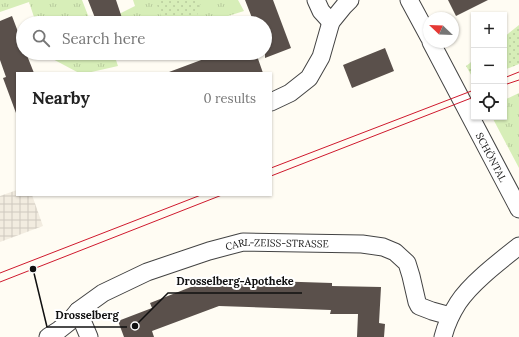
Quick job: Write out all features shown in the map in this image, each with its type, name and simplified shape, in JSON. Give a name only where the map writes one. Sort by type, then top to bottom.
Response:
[{"type":"street","points":[[316,0],[321,11],[331,22]]},
{"type":"street","points":[[272,102],[290,93],[309,78],[321,56],[331,22],[350,0]]},
{"type":"street","points":[[410,0],[423,25]]},
{"type":"street","name":"SCHÖNTAL","points":[[435,48],[519,209]]},
{"type":"street","name":"CARL-ZEISS-STRASSE","points":[[48,337],[69,322],[78,311],[103,293],[147,272],[209,251],[243,242],[362,244],[383,247],[395,252],[407,263],[416,302],[419,306],[450,316]]},
{"type":"street","points":[[443,337],[450,316],[458,302],[478,280],[519,246]]},
{"type":"street","points":[[78,311],[89,337]]},
{"type":"green space","points":[[0,0],[82,0],[88,16],[34,16],[29,2],[0,12]]},
{"type":"green space","points":[[133,0],[238,0],[244,11],[228,16],[115,16],[135,6]]},
{"type":"green space","points":[[155,0],[201,0],[197,16],[161,16]]},
{"type":"green space","points":[[519,25],[519,64],[507,69],[507,48],[507,35]]},
{"type":"green space","points":[[55,60],[116,60],[118,66],[91,72],[77,72]]},
{"type":"green space","points":[[471,62],[471,75],[466,66]]},
{"type":"green space","points":[[519,93],[519,168],[494,120],[507,120],[507,99]]},
{"type":"shaded area","points":[[16,190],[16,196],[32,196],[43,226],[0,242],[0,196]]},
{"type":"building","points":[[88,0],[116,0],[121,16],[94,16]]},
{"type":"building","points":[[245,0],[273,0],[291,48],[272,55],[272,16],[251,16]]},
{"type":"building","points":[[448,0],[488,0],[459,14],[459,12],[454,12]]},
{"type":"building","points":[[12,16],[16,27],[16,60],[29,60],[34,72],[16,72],[16,113],[3,78],[6,77],[0,60],[0,21]]},
{"type":"building","points":[[385,48],[394,71],[352,88],[343,65]]},
{"type":"building","points":[[201,60],[258,60],[263,72],[169,72]]},
{"type":"building","points":[[213,279],[332,283],[332,286],[381,287],[379,323],[385,324],[384,337],[357,337],[358,314],[330,314],[331,310],[219,306],[152,331],[154,337],[124,337],[118,321],[152,308],[150,303],[201,283],[212,282]]},
{"type":"tram line","points":[[507,77],[519,72]]},
{"type":"tram line","points":[[507,84],[519,80]]},
{"type":"tram line","points":[[272,168],[471,91]]},
{"type":"tram line","points":[[272,176],[471,98]]},
{"type":"tram line","points":[[0,273],[198,196]]},
{"type":"tram line","points":[[0,282],[219,196]]},
{"type":"place","name":"Drosselberg","points":[[33,269]]},
{"type":"place","name":"Drosselberg-Apotheke","points":[[135,326]]}]
